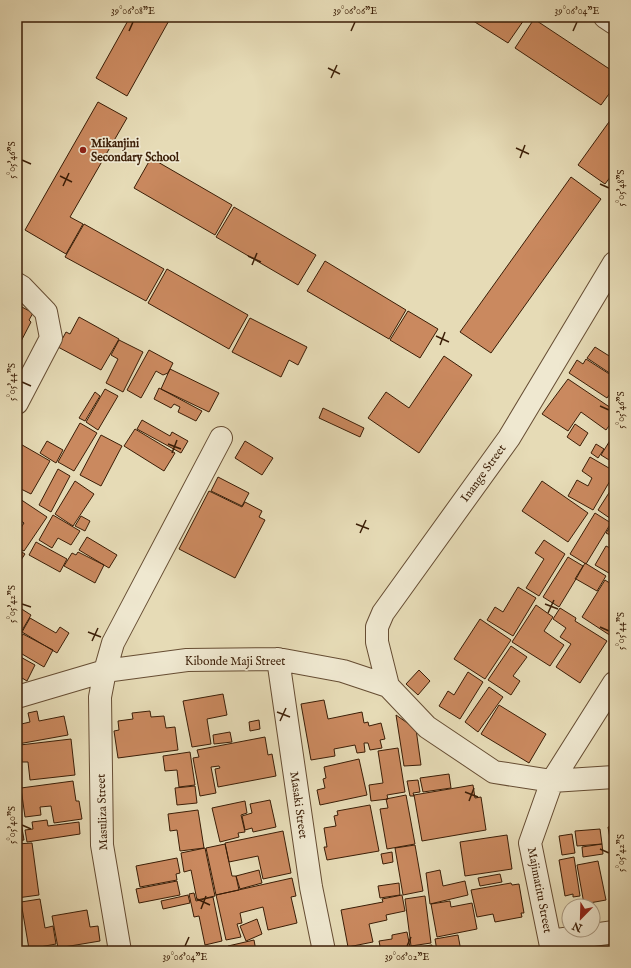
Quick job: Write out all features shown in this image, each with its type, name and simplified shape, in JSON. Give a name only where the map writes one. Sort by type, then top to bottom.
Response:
[{"type":"street","points":[[605,17],[614,23]]},
{"type":"street","name":"Inange Street","points":[[388,686],[376,642],[377,627],[383,613],[508,438],[614,263]]},
{"type":"street","points":[[17,284],[22,287],[46,312],[51,338],[17,403]]},
{"type":"street","name":"Masuliza Street","points":[[120,951],[102,845],[100,697],[105,671],[113,643],[221,438]]},
{"type":"street","name":"Kibonde Maji Street","points":[[17,697],[105,671],[187,660],[278,659],[343,671],[388,686],[427,727],[494,772],[552,781],[614,777]]},
{"type":"street","name":"Masaki Street","points":[[278,659],[312,887],[324,951]]},
{"type":"street","name":"Majimatitu Street","points":[[551,946],[530,843],[552,781],[614,683]]},
{"type":"street","points":[[551,946],[614,932]]},
{"type":"building","points":[[130,17],[171,17],[127,96],[96,78]]},
{"type":"building","points":[[467,17],[526,17],[508,43]]},
{"type":"building","points":[[534,19],[614,72],[614,87],[601,105],[515,48]]},
{"type":"building","points":[[98,102],[127,118],[70,217],[83,224],[66,254],[25,230]]},
{"type":"building","points":[[614,115],[614,172],[605,184],[578,165]]},
{"type":"building","points":[[151,158],[232,205],[215,235],[134,188]]},
{"type":"building","points":[[571,177],[601,199],[491,353],[460,332]]},
{"type":"building","points":[[234,207],[316,255],[298,285],[216,237]]},
{"type":"building","points":[[84,224],[164,269],[146,301],[65,257]]},
{"type":"building","points":[[325,261],[406,310],[389,339],[307,291]]},
{"type":"building","points":[[167,269],[248,315],[229,349],[148,303]]},
{"type":"building","points":[[22,307],[33,313],[29,320],[31,322],[17,349],[17,314]]},
{"type":"building","points":[[408,311],[438,329],[420,358],[390,340]]},
{"type":"building","points":[[79,317],[119,339],[101,370],[58,347],[66,332],[70,334]]},
{"type":"building","points":[[250,318],[307,347],[298,365],[289,360],[281,377],[232,352]]},
{"type":"building","points":[[119,340],[143,352],[123,392],[106,383],[118,359],[111,355]]},
{"type":"building","points":[[595,347],[614,359],[614,376],[587,358]]},
{"type":"building","points":[[149,350],[173,363],[168,373],[163,375],[156,371],[141,398],[127,390]]},
{"type":"building","points":[[444,356],[472,375],[419,453],[368,418],[386,392],[409,408]]},
{"type":"building","points":[[586,359],[614,377],[614,388],[607,398],[569,373],[577,360],[583,364]]},
{"type":"building","points":[[170,369],[219,393],[209,412],[161,389]]},
{"type":"building","points":[[568,379],[614,410],[614,419],[606,430],[581,412],[568,431],[542,414]]},
{"type":"building","points":[[159,388],[202,411],[196,421],[178,412],[180,407],[174,404],[171,408],[154,399]]},
{"type":"building","points":[[105,389],[118,396],[98,430],[86,422]]},
{"type":"building","points":[[95,392],[100,396],[85,421],[79,418]]},
{"type":"building","points":[[323,408],[364,428],[360,437],[319,418]]},
{"type":"building","points":[[142,420],[170,436],[172,432],[188,441],[181,453],[137,429]]},
{"type":"building","points":[[80,423],[97,433],[74,471],[58,462]]},
{"type":"building","points":[[575,424],[588,433],[580,446],[567,437]]},
{"type":"building","points":[[135,429],[175,453],[164,471],[124,446]]},
{"type":"building","points":[[614,434],[614,463],[601,455]]},
{"type":"building","points":[[101,435],[122,446],[101,486],[80,475]]},
{"type":"building","points":[[47,441],[63,450],[56,463],[40,453]]},
{"type":"building","points":[[245,441],[273,458],[262,475],[235,458]]},
{"type":"building","points":[[17,442],[50,461],[31,494],[17,487]]},
{"type":"building","points":[[596,444],[604,449],[598,458],[591,453]]},
{"type":"building","points":[[590,457],[614,471],[614,474],[593,510],[568,496],[577,480],[588,486],[592,478],[582,471]]},
{"type":"building","points":[[58,469],[70,476],[51,512],[39,505]]},
{"type":"building","points":[[218,477],[249,493],[242,506],[211,491]]},
{"type":"building","points":[[75,481],[94,494],[73,526],[55,514]]},
{"type":"building","points":[[542,481],[588,513],[568,542],[522,511]]},
{"type":"building","points":[[614,485],[614,521],[598,510]]},
{"type":"building","points":[[209,491],[242,507],[245,502],[262,511],[259,517],[265,520],[235,578],[179,549]]},
{"type":"building","points":[[17,497],[47,517],[24,551],[17,547],[17,534],[24,523],[17,518]]},
{"type":"building","points":[[595,513],[611,523],[586,564],[570,554]]},
{"type":"building","points":[[53,515],[80,531],[71,545],[58,538],[52,548],[39,540]]},
{"type":"building","points":[[81,516],[90,521],[85,531],[75,526]]},
{"type":"building","points":[[612,524],[614,525],[614,537],[606,533]]},
{"type":"building","points":[[87,537],[117,555],[109,568],[79,550]]},
{"type":"building","points":[[544,540],[565,554],[539,596],[526,588],[544,559],[535,553]]},
{"type":"building","points":[[36,542],[67,559],[60,572],[29,555]]},
{"type":"building","points":[[606,546],[614,550],[614,576],[595,565]]},
{"type":"building","points":[[17,549],[25,554],[17,566]]},
{"type":"building","points":[[78,552],[104,565],[95,583],[64,566],[72,553],[76,555]]},
{"type":"building","points":[[568,557],[583,566],[559,607],[543,597]]},
{"type":"building","points":[[585,563],[606,576],[597,591],[576,579]]},
{"type":"building","points":[[605,580],[614,586],[614,632],[611,636],[582,617]]},
{"type":"building","points":[[518,587],[536,598],[513,636],[487,620],[495,607],[503,612]]},
{"type":"building","points":[[536,605],[553,617],[544,631],[564,645],[550,666],[512,642]]},
{"type":"building","points":[[17,606],[31,615],[17,639]]},
{"type":"building","points":[[560,608],[576,618],[575,621],[607,641],[580,683],[556,667],[571,644],[560,637],[566,628],[553,619]]},
{"type":"building","points":[[30,618],[56,633],[60,627],[69,633],[57,653],[22,632]]},
{"type":"building","points":[[480,619],[511,640],[485,679],[454,659]]},
{"type":"building","points":[[23,634],[53,650],[44,667],[17,651],[17,644]]},
{"type":"building","points":[[511,646],[527,657],[513,676],[520,681],[511,695],[488,680]]},
{"type":"building","points":[[17,655],[35,665],[27,681],[17,675],[19,671],[17,670]]},
{"type":"building","points":[[419,670],[430,681],[418,695],[406,684]]},
{"type":"building","points":[[468,672],[483,682],[460,719],[439,706],[448,691],[454,695]]},
{"type":"building","points":[[489,687],[503,697],[478,732],[465,722]]},
{"type":"building","points":[[223,694],[227,715],[207,719],[211,744],[192,747],[183,701]]},
{"type":"building","points":[[324,700],[328,719],[362,712],[364,723],[368,722],[369,726],[381,723],[385,739],[380,740],[382,748],[370,750],[368,743],[364,743],[365,752],[357,753],[355,745],[334,749],[335,756],[311,760],[301,704]]},
{"type":"building","points":[[499,705],[546,734],[529,763],[481,734]]},
{"type":"building","points":[[37,711],[39,721],[64,716],[68,735],[18,744],[17,725],[30,722],[28,713]]},
{"type":"building","points":[[150,711],[151,717],[164,716],[166,728],[175,727],[178,750],[118,758],[114,731],[119,730],[118,721],[133,719],[132,713]]},
{"type":"building","points":[[396,715],[416,729],[421,765],[404,766]]},
{"type":"building","points":[[259,720],[260,729],[250,731],[249,722]]},
{"type":"building","points":[[230,732],[232,742],[214,744],[213,735]]},
{"type":"building","points":[[265,737],[268,755],[272,754],[276,776],[218,787],[215,769],[220,768],[219,766],[211,767],[216,793],[200,796],[193,758],[199,757],[197,750]]},
{"type":"building","points":[[71,739],[75,775],[30,780],[28,762],[22,762],[20,745]]},
{"type":"building","points":[[398,748],[405,792],[387,795],[388,799],[371,801],[369,785],[383,783],[378,751]]},
{"type":"building","points":[[190,752],[195,785],[179,787],[177,770],[165,771],[163,756]]},
{"type":"building","points":[[359,759],[367,795],[320,805],[317,790],[325,788],[323,779],[326,778],[324,767]]},
{"type":"building","points":[[449,774],[451,788],[423,792],[420,778]]},
{"type":"building","points":[[418,780],[420,792],[413,793],[414,796],[410,796],[407,781]]},
{"type":"building","points":[[73,781],[76,801],[79,801],[82,819],[54,823],[51,806],[40,807],[41,815],[25,817],[21,788]]},
{"type":"building","points":[[473,785],[475,798],[481,797],[486,830],[422,841],[414,795]]},
{"type":"building","points":[[195,786],[197,803],[177,805],[175,788]]},
{"type":"building","points":[[406,795],[415,844],[387,849],[380,809],[388,808],[386,799]]},
{"type":"building","points":[[17,798],[24,840],[17,841]]},
{"type":"building","points":[[270,800],[276,827],[253,832],[252,828],[245,830],[242,816],[252,813],[250,804]]},
{"type":"building","points":[[245,801],[247,813],[241,815],[245,832],[238,833],[239,837],[220,842],[212,808]]},
{"type":"building","points":[[370,805],[379,851],[327,860],[324,847],[327,847],[324,828],[336,826],[334,816],[338,815],[337,811]]},
{"type":"building","points":[[198,810],[204,848],[180,851],[177,830],[170,831],[168,814]]},
{"type":"building","points":[[47,820],[48,826],[79,822],[80,834],[27,842],[25,830],[33,829],[32,822]]},
{"type":"building","points":[[614,826],[614,862],[608,827]]},
{"type":"building","points":[[600,829],[602,844],[577,846],[575,831]]},
{"type":"building","points":[[283,831],[291,873],[263,879],[258,856],[229,862],[225,843]]},
{"type":"building","points":[[572,834],[575,853],[562,855],[559,836]]},
{"type":"building","points":[[507,835],[512,869],[465,876],[460,842]]},
{"type":"building","points":[[32,843],[39,895],[17,898],[17,844]]},
{"type":"building","points":[[225,844],[232,876],[236,876],[239,890],[216,895],[206,848]]},
{"type":"building","points":[[602,844],[603,854],[583,857],[582,847]]},
{"type":"building","points":[[415,845],[423,891],[403,895],[395,848]]},
{"type":"building","points":[[205,848],[215,896],[197,900],[191,870],[184,872],[181,853]]},
{"type":"building","points":[[392,852],[393,862],[383,864],[381,854]]},
{"type":"building","points":[[574,857],[580,896],[573,897],[573,894],[565,896],[559,860]]},
{"type":"building","points":[[177,858],[180,873],[176,874],[177,880],[140,887],[136,866]]},
{"type":"building","points":[[598,861],[606,900],[601,901],[601,898],[583,898],[577,865]]},
{"type":"building","points":[[259,870],[262,883],[240,889],[236,876]]},
{"type":"building","points":[[440,870],[443,886],[465,881],[468,895],[430,904],[426,873]]},
{"type":"building","points":[[500,874],[502,882],[480,886],[478,878]]},
{"type":"building","points":[[292,878],[296,896],[291,897],[297,923],[268,930],[263,907],[240,913],[242,923],[237,924],[241,937],[226,940],[216,895]]},
{"type":"building","points":[[177,881],[180,895],[139,903],[136,889]]},
{"type":"building","points":[[399,883],[400,895],[380,898],[378,886]]},
{"type":"building","points":[[511,883],[512,885],[519,884],[524,913],[521,913],[522,917],[495,922],[493,914],[477,917],[471,890]]},
{"type":"building","points":[[194,893],[196,901],[213,897],[222,941],[205,945],[199,916],[194,917],[189,894]]},
{"type":"building","points":[[188,895],[190,903],[163,909],[161,901]]},
{"type":"building","points":[[402,895],[405,911],[386,915],[387,920],[369,924],[373,942],[348,947],[341,910],[383,902],[382,899]]},
{"type":"building","points":[[425,896],[431,943],[411,946],[405,899]]},
{"type":"building","points":[[40,899],[45,928],[53,926],[56,944],[29,949],[21,902]]},
{"type":"building","points":[[450,901],[451,907],[472,903],[477,929],[437,937],[431,904]]},
{"type":"building","points":[[87,910],[90,927],[98,926],[100,941],[58,948],[52,916]]},
{"type":"building","points":[[257,919],[262,934],[246,941],[240,926]]},
{"type":"building","points":[[407,932],[410,947],[381,951],[379,941],[392,939],[392,935]]},
{"type":"building","points":[[458,935],[461,951],[437,951],[435,939]]},
{"type":"building","points":[[254,940],[256,951],[229,951],[228,946]]},
{"type":"building","points":[[432,945],[433,951],[414,951],[413,948]]},
{"type":"place","name":"Mikanjini Secondary School","points":[[83,150]]}]
